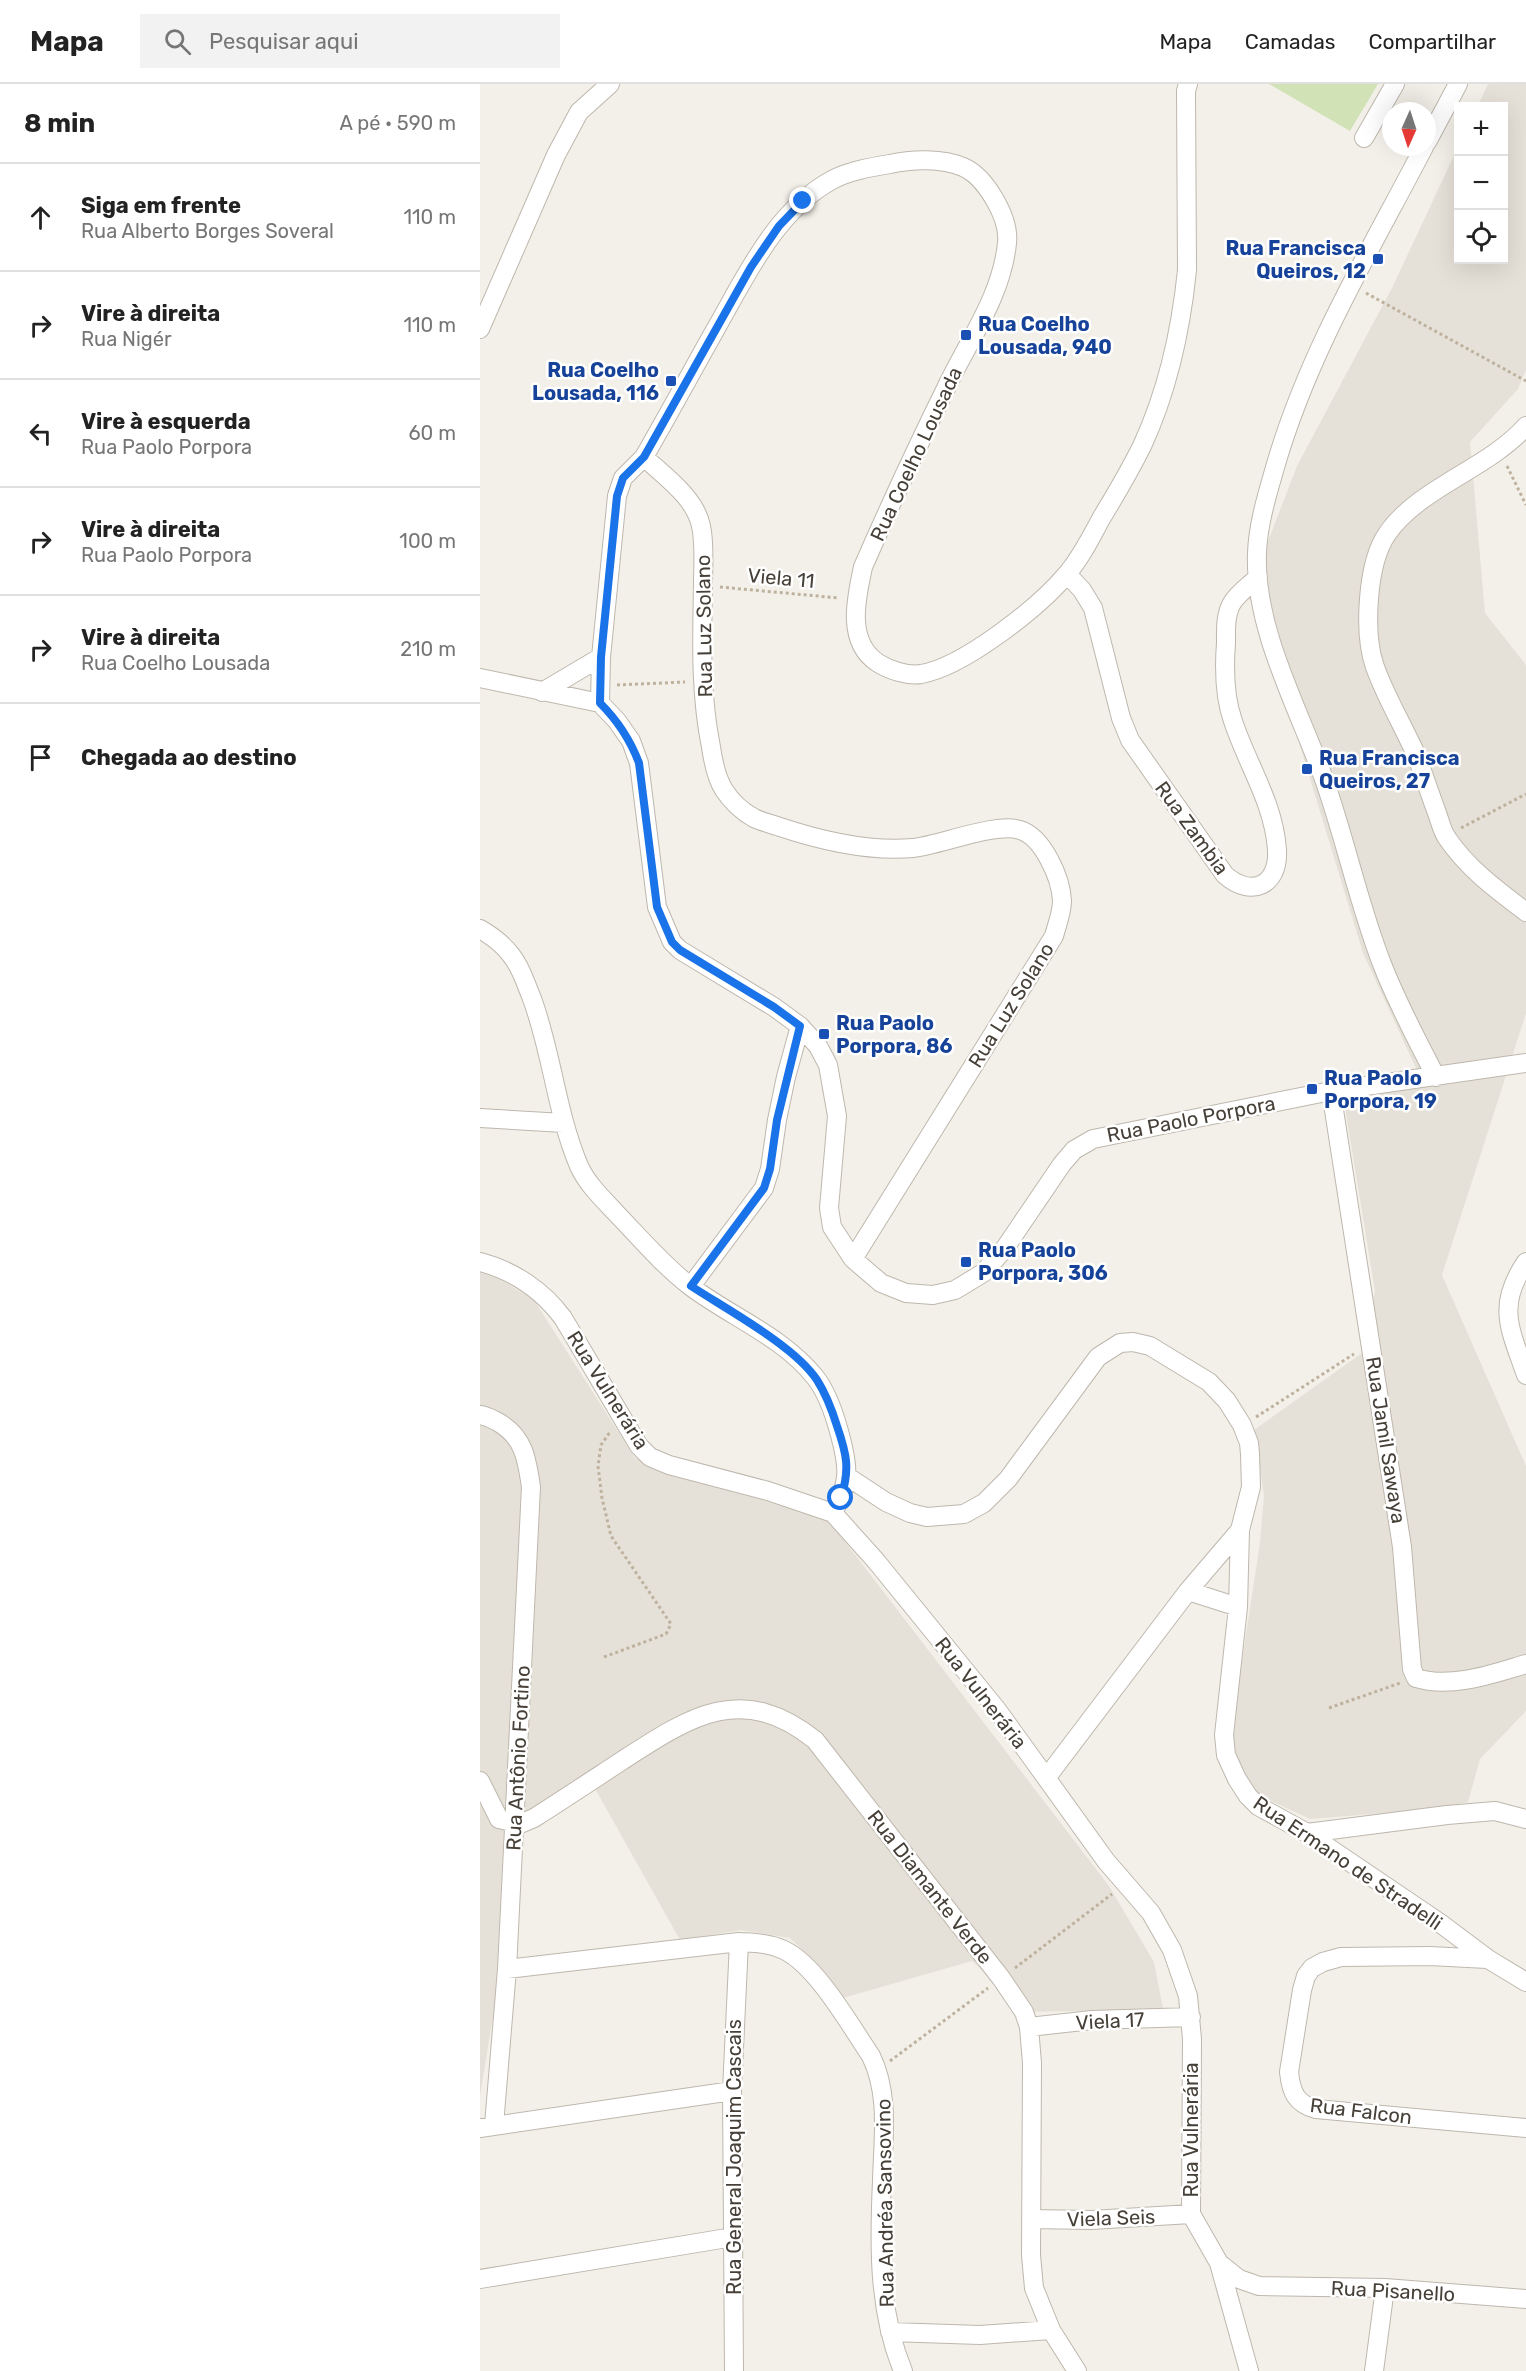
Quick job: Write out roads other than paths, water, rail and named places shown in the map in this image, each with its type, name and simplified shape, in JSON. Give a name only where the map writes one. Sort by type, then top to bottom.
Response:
[{"type":"street","points":[[480,329],[556,155],[579,112],[610,84]]},
{"type":"street","points":[[1364,138],[1395,84]]},
{"type":"street","points":[[1436,125],[1458,84]]},
{"type":"street","name":"Rua Coelho Lousada","points":[[601,694],[601,657],[617,496],[623,478],[644,457],[751,267],[779,226],[803,201],[832,179],[874,167],[905,160],[953,162],[970,170],[992,192],[1008,239],[1003,272],[868,553],[856,599],[855,616],[860,644],[867,656],[885,668],[909,674],[922,674],[950,663],[1003,632],[1067,574],[1091,538],[1141,447],[1158,405],[1176,338],[1187,270],[1184,86]]},
{"type":"street","points":[[1419,156],[1310,366],[1283,440],[1259,533],[1257,553],[1263,609],[1283,680],[1324,780],[1380,958],[1394,992],[1436,1077]]},
{"type":"street","points":[[1526,426],[1499,450],[1424,499],[1399,519],[1379,547],[1371,581],[1369,622],[1375,668],[1416,757],[1445,836],[1475,872],[1526,912]]},
{"type":"street","name":"Rua Luz Solano","points":[[644,457],[685,496],[696,511],[701,526],[702,682],[709,741],[723,789],[736,804],[755,818],[837,843],[880,848],[914,848],[1001,829],[1020,830],[1035,839],[1047,855],[1058,878],[1062,902],[1054,936],[853,1259]]},
{"type":"street","name":"Rua Zambia","points":[[1067,574],[1094,608],[1121,718],[1130,740],[1225,875],[1236,885],[1244,888],[1254,887],[1270,879],[1276,869],[1277,858],[1275,837],[1259,780],[1232,720],[1226,687],[1225,650],[1228,611],[1236,598],[1258,577]]},
{"type":"street","points":[[542,692],[601,657]]},
{"type":"street","points":[[480,678],[542,692],[601,694]]},
{"type":"street","name":"Rua Paolo Porpora","points":[[601,694],[631,741],[639,763],[657,907],[672,942],[680,950],[774,1007],[800,1026],[818,1046],[828,1065],[833,1083],[837,1116],[829,1217],[832,1227],[853,1259],[881,1283],[906,1293],[933,1295],[955,1290],[983,1273],[1005,1248],[1062,1164],[1074,1150],[1093,1138],[1331,1091],[1526,1063]]},
{"type":"street","points":[[480,929],[493,937],[522,971],[536,1011],[564,1123],[580,1169],[598,1194],[664,1263],[691,1286],[793,1354],[816,1378],[829,1403],[846,1459],[848,1477],[833,1513]]},
{"type":"street","points":[[691,1286],[764,1188],[800,1026]]},
{"type":"street","name":"Rua Jamil Sawaya","points":[[1331,1091],[1402,1547],[1412,1669],[1416,1678],[1430,1682],[1448,1682],[1487,1676],[1526,1664]]},
{"type":"street","points":[[480,1118],[564,1123]]},
{"type":"street","name":"Rua Vulnerária","points":[[480,1262],[493,1266],[540,1290],[552,1303],[564,1318],[624,1423],[639,1446],[650,1456],[669,1465],[768,1491],[833,1513],[876,1561],[998,1711],[1106,1860],[1150,1912],[1172,1950],[1188,1996],[1191,2017],[1191,2214],[1219,2263],[1239,2279],[1259,2286]]},
{"type":"street","points":[[1526,1262],[1513,1281],[1508,1322],[1526,1375]]},
{"type":"street","points":[[848,1477],[886,1502],[909,1513],[927,1517],[964,1514],[984,1503],[1008,1479],[1098,1357],[1120,1344],[1133,1342],[1150,1346],[1209,1382],[1227,1401],[1242,1425],[1249,1443],[1251,1486],[1240,1530],[1188,1591],[1047,1777]]},
{"type":"street","name":"Rua Antônio Fortino","points":[[480,1415],[504,1426],[517,1437],[526,1455],[531,1487],[507,1969],[487,2126]]},
{"type":"street","name":"Rua Ermano de Stradelli","points":[[1240,1530],[1238,1607],[1225,1717],[1226,1755],[1248,1796],[1258,1806],[1307,1833],[1440,1923],[1488,1959],[1526,1982]]},
{"type":"street","points":[[1188,1591],[1238,1607]]},
{"type":"street","name":"Rua Diamante Verde","points":[[514,1824],[525,1823],[534,1818],[693,1718],[723,1710],[767,1712],[794,1724],[815,1740],[845,1776],[897,1848],[1001,1978],[1024,2012],[1029,2027],[1032,2063],[1031,2219],[1034,2288],[1051,2330],[1077,2371]]},
{"type":"street","points":[[480,1781],[497,1817],[501,1821],[514,1824]]},
{"type":"street","points":[[1307,1833],[1495,1811],[1526,1819]]},
{"type":"street","name":"Rua Andréa Sansovino","points":[[507,1969],[739,1942],[767,1944],[784,1950],[811,1971],[871,2056],[878,2070],[884,2092],[880,2216],[884,2304],[890,2332],[903,2371]]},
{"type":"street","name":"Rua General Joaquim Cascais","points":[[734,2371],[732,2091],[739,1942]]},
{"type":"street","name":"Rua Falcon","points":[[1488,1959],[1430,1956],[1341,1957],[1312,1968],[1306,1976],[1302,1990],[1289,2072],[1290,2085],[1296,2100],[1316,2109],[1526,2128]]},
{"type":"street","name":"Viela 17","points":[[1029,2027],[1092,2020],[1191,2017]]},
{"type":"street","points":[[487,2126],[732,2091]]},
{"type":"street","name":"Viela Seis","points":[[1031,2219],[1091,2220],[1191,2214]]},
{"type":"street","points":[[480,2279],[733,2237]]},
{"type":"street","points":[[1219,2263],[1249,2371]]},
{"type":"street","name":"Rua Pisanello","points":[[1259,2286],[1385,2288],[1526,2299]]},
{"type":"street","points":[[1374,2371],[1385,2288]]},
{"type":"street","points":[[890,2332],[980,2335],[1051,2330]]},
{"type":"place","name":"Rua Francisca Queiros, 12","points":[[1378,259]]},
{"type":"place","name":"Rua Coelho Lousada, 940","points":[[966,335]]},
{"type":"place","name":"Rua Coelho Lousada, 116","points":[[671,381]]},
{"type":"place","name":"Rua Francisca Queiros, 27","points":[[1307,769]]},
{"type":"place","name":"Rua Paolo Porpora, 86","points":[[824,1034]]},
{"type":"place","name":"Rua Paolo Porpora, 19","points":[[1312,1089]]},
{"type":"place","name":"Rua Paolo Porpora, 306","points":[[966,1262]]}]
